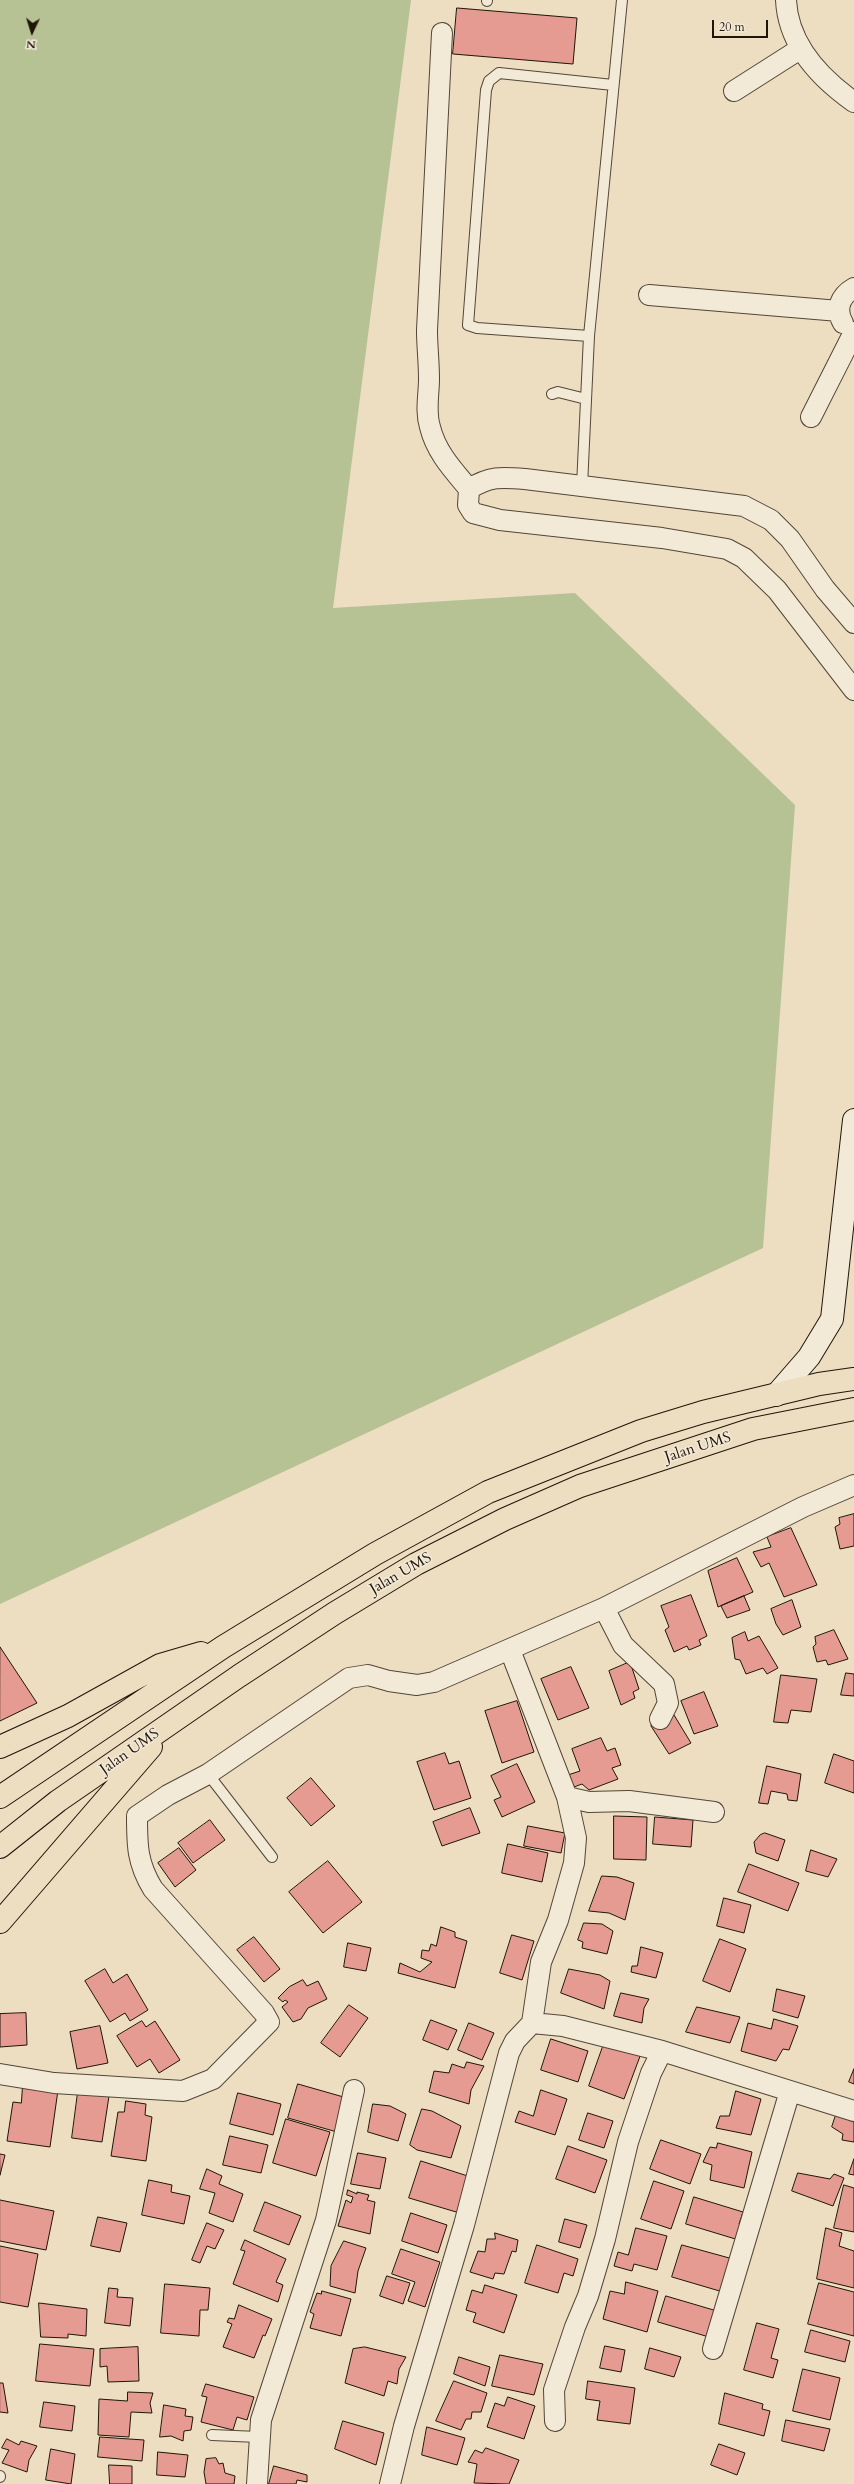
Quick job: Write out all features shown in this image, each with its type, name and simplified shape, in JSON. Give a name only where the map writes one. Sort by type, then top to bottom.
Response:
[{"type":"highway","name":"Jalan UMS","points":[[0,1797],[223,1647],[375,1554],[488,1492],[641,1431],[704,1412],[854,1379]]},
{"type":"highway","name":"Jalan UMS","points":[[0,1847],[58,1801],[174,1721],[335,1613],[416,1564],[505,1519],[580,1486],[753,1429],[854,1409]]},
{"type":"highway","points":[[0,1747],[68,1716],[160,1666],[223,1647]]},
{"type":"highway","points":[[0,1922],[174,1721]]},
{"type":"street","points":[[786,0],[786,16],[800,49],[831,86],[854,102]]},
{"type":"street","points":[[442,33],[426,330],[429,378],[427,409],[430,427],[445,461],[469,489],[468,505],[473,513],[484,516],[662,538],[727,549],[744,558],[777,590],[854,690]]},
{"type":"street","points":[[734,91],[800,49]]},
{"type":"street","points":[[811,417],[854,332],[843,323],[839,311],[843,297],[854,288]]},
{"type":"street","points":[[649,295],[839,311]]},
{"type":"street","points":[[469,489],[486,479],[498,477],[744,506],[771,520],[790,538],[825,589],[854,623]]},
{"type":"street","points":[[776,1395],[809,1357],[832,1319],[854,1120]]},
{"type":"street","points":[[0,2074],[54,2083],[183,2091],[213,2079],[270,2022],[264,2013],[153,1889],[137,1853],[137,1816],[168,1795],[208,1774],[349,1678],[368,1675],[389,1681],[417,1685],[434,1682],[604,1608],[802,1507],[854,1485]]},
{"type":"street","points":[[604,1608],[623,1645],[664,1684],[668,1704],[660,1719]]},
{"type":"street","points":[[390,2484],[404,2426],[464,2225],[503,2073],[515,2041],[532,2023],[541,1962],[558,1920],[574,1863],[576,1838],[568,1797],[510,1650]]},
{"type":"street","points":[[568,1797],[589,1802],[629,1801],[714,1812]]},
{"type":"street","points":[[532,2023],[563,2026],[662,2051],[854,2111]]},
{"type":"street","points":[[555,2421],[554,2390],[600,2254],[613,2208],[628,2142],[651,2073],[662,2051]]},
{"type":"street","points":[[256,2484],[258,2437],[262,2420],[309,2266],[326,2220],[354,2090]]},
{"type":"street","points":[[713,2350],[790,2091]]},
{"type":"lane","points":[[582,486],[589,336],[622,0]]},
{"type":"lane","points":[[589,336],[477,328],[468,325],[486,90],[489,81],[499,73],[614,85]]},
{"type":"lane","points":[[552,394],[558,392],[586,399]]},
{"type":"lane","points":[[208,1774],[272,1856]]},
{"type":"lane","points":[[212,2435],[258,2437]]},
{"type":"green space","points":[[0,0],[411,0],[333,608],[575,593],[795,805],[763,1248],[0,1604]]},
{"type":"building","points":[[457,8],[577,18],[573,64],[453,54]]},
{"type":"building","points":[[854,1514],[854,1546],[840,1549],[835,1527],[840,1524],[839,1518]]},
{"type":"building","points":[[791,1528],[817,1585],[784,1597],[769,1563],[761,1567],[753,1552],[771,1547],[767,1537]]},
{"type":"building","points":[[737,1558],[753,1592],[718,1607],[708,1571]]},
{"type":"building","points":[[691,1595],[707,1636],[699,1640],[701,1645],[689,1650],[687,1646],[674,1652],[665,1630],[669,1627],[661,1606]]},
{"type":"building","points":[[744,1596],[750,1610],[727,1618],[721,1606]]},
{"type":"building","points":[[792,1600],[801,1627],[783,1635],[776,1624],[771,1609]]},
{"type":"building","points":[[834,1630],[848,1659],[828,1665],[826,1660],[817,1662],[813,1647],[816,1644],[815,1637]]},
{"type":"building","points":[[745,1632],[748,1641],[759,1636],[778,1668],[767,1674],[763,1668],[746,1674],[740,1660],[735,1659],[732,1638]]},
{"type":"building","points":[[0,1647],[37,1703],[0,1721]]},
{"type":"building","points":[[630,1662],[639,1689],[633,1692],[635,1698],[621,1705],[609,1671]]},
{"type":"building","points":[[571,1667],[589,1708],[558,1720],[541,1679]]},
{"type":"building","points":[[846,1673],[854,1674],[854,1696],[841,1695]]},
{"type":"building","points":[[781,1675],[817,1679],[811,1712],[791,1710],[788,1723],[774,1722]]},
{"type":"building","points":[[704,1692],[718,1726],[694,1734],[681,1701]]},
{"type":"building","points":[[517,1701],[534,1752],[502,1763],[485,1711]]},
{"type":"building","points":[[674,1715],[691,1743],[669,1754],[651,1726]]},
{"type":"building","points":[[601,1738],[607,1751],[615,1748],[621,1765],[612,1768],[618,1779],[589,1790],[582,1784],[574,1787],[568,1775],[580,1771],[572,1749]]},
{"type":"building","points":[[445,1753],[449,1764],[459,1761],[471,1798],[434,1810],[417,1762]]},
{"type":"building","points":[[834,1754],[854,1761],[854,1793],[825,1783]]},
{"type":"building","points":[[517,1764],[535,1802],[502,1817],[494,1800],[501,1797],[491,1776]]},
{"type":"building","points":[[767,1766],[801,1774],[797,1801],[788,1800],[787,1794],[771,1791],[768,1804],[759,1803]]},
{"type":"building","points":[[311,1778],[335,1806],[311,1826],[287,1798]]},
{"type":"building","points":[[470,1808],[480,1833],[442,1846],[433,1822]]},
{"type":"building","points":[[614,1816],[647,1817],[646,1860],[614,1859]]},
{"type":"building","points":[[655,1817],[693,1820],[691,1847],[653,1844]]},
{"type":"building","points":[[210,1820],[225,1840],[193,1863],[178,1843]]},
{"type":"building","points":[[528,1826],[565,1833],[561,1853],[524,1846]]},
{"type":"building","points":[[765,1833],[785,1840],[778,1861],[756,1853],[754,1842],[760,1835]]},
{"type":"building","points":[[508,1844],[548,1853],[542,1882],[502,1873]]},
{"type":"building","points":[[179,1848],[196,1870],[175,1887],[158,1863]]},
{"type":"building","points":[[811,1850],[837,1859],[828,1877],[806,1871]]},
{"type":"building","points":[[328,1861],[362,1902],[323,1933],[289,1892]]},
{"type":"building","points":[[749,1864],[799,1883],[788,1911],[738,1892]]},
{"type":"building","points":[[602,1876],[617,1877],[634,1883],[625,1920],[609,1913],[589,1911]]},
{"type":"building","points":[[724,1898],[751,1905],[744,1933],[717,1926]]},
{"type":"building","points":[[584,1923],[602,1924],[613,1931],[607,1954],[582,1948],[583,1942],[578,1940]]},
{"type":"building","points":[[441,1927],[455,1932],[455,1937],[467,1941],[455,1988],[398,1973],[400,1963],[420,1972],[432,1962],[421,1958],[422,1950],[429,1951],[431,1944],[436,1946]]},
{"type":"building","points":[[512,1935],[534,1941],[522,1980],[500,1973]]},
{"type":"building","points":[[254,1937],[280,1969],[264,1982],[237,1950]]},
{"type":"building","points":[[720,1939],[746,1949],[730,1992],[703,1981]]},
{"type":"building","points":[[348,1943],[371,1948],[366,1971],[344,1967]]},
{"type":"building","points":[[641,1947],[663,1953],[656,1978],[631,1972],[632,1966],[637,1966]]},
{"type":"building","points":[[105,1969],[113,1983],[127,1974],[148,2010],[130,2021],[125,2013],[110,2022],[85,1981]]},
{"type":"building","points":[[569,1969],[600,1975],[610,1981],[604,2009],[561,1993]]},
{"type":"building","points":[[303,1980],[307,1986],[318,1981],[327,1999],[308,2008],[301,2019],[293,2022],[282,2007],[288,2002],[285,2000],[283,2002],[278,1998],[289,1987]]},
{"type":"building","points":[[777,1989],[805,1996],[798,2018],[773,2011]]},
{"type":"building","points":[[621,1993],[649,1999],[644,2008],[642,2023],[614,2016]]},
{"type":"building","points":[[349,2005],[368,2018],[340,2057],[321,2043]]},
{"type":"building","points":[[697,2007],[740,2017],[730,2043],[686,2032]]},
{"type":"building","points":[[26,2013],[27,2045],[0,2047],[0,2014]]},
{"type":"building","points":[[774,2019],[798,2026],[789,2050],[783,2049],[776,2061],[741,2051],[748,2023],[771,2029]]},
{"type":"building","points":[[431,2020],[457,2030],[448,2050],[423,2040]]},
{"type":"building","points":[[142,2021],[146,2027],[155,2021],[180,2060],[159,2073],[150,2059],[137,2067],[117,2036]]},
{"type":"building","points":[[469,2023],[494,2033],[482,2060],[458,2050]]},
{"type":"building","points":[[100,2026],[108,2063],[77,2069],[70,2032]]},
{"type":"building","points":[[606,2038],[642,2051],[624,2099],[589,2086]]},
{"type":"building","points":[[551,2039],[588,2051],[578,2082],[541,2070]]},
{"type":"building","points":[[467,2062],[484,2066],[471,2090],[469,2104],[429,2092],[434,2071],[449,2073],[452,2064],[464,2068]]},
{"type":"building","points":[[854,2069],[854,2084],[849,2082]]},
{"type":"building","points":[[298,2084],[347,2098],[337,2132],[288,2118]]},
{"type":"building","points":[[23,2085],[58,2090],[50,2147],[7,2141],[13,2102],[21,2103]]},
{"type":"building","points":[[541,2090],[567,2099],[555,2135],[515,2122],[519,2111],[533,2116]]},
{"type":"building","points":[[736,2091],[761,2099],[751,2135],[716,2128],[720,2116],[729,2116]]},
{"type":"building","points":[[78,2092],[109,2096],[102,2142],[72,2138]]},
{"type":"building","points":[[238,2093],[281,2104],[273,2135],[230,2124]]},
{"type":"building","points":[[126,2101],[146,2104],[145,2115],[152,2117],[146,2161],[111,2156],[118,2112],[124,2112]]},
{"type":"building","points":[[373,2104],[390,2106],[406,2114],[398,2141],[368,2132]]},
{"type":"building","points":[[422,2109],[432,2111],[461,2126],[451,2158],[417,2150],[410,2145]]},
{"type":"building","points":[[588,2113],[613,2121],[604,2148],[579,2140]]},
{"type":"building","points":[[836,2115],[854,2122],[854,2142],[842,2140],[843,2134],[832,2127]]},
{"type":"building","points":[[286,2119],[330,2132],[316,2176],[273,2163]]},
{"type":"building","points":[[230,2136],[268,2145],[261,2173],[223,2165]]},
{"type":"building","points":[[661,2140],[701,2154],[690,2184],[650,2169]]},
{"type":"building","points":[[718,2143],[752,2152],[744,2188],[710,2180],[712,2165],[703,2162],[710,2147],[716,2148]]},
{"type":"building","points":[[568,2146],[607,2160],[595,2193],[556,2179]]},
{"type":"building","points":[[358,2153],[386,2158],[380,2189],[351,2184]]},
{"type":"building","points":[[0,2154],[5,2155],[0,2175]]},
{"type":"building","points":[[854,2159],[854,2175],[849,2174]]},
{"type":"building","points":[[421,2161],[474,2178],[463,2214],[409,2198]]},
{"type":"building","points":[[207,2169],[222,2176],[219,2184],[243,2194],[233,2222],[209,2213],[215,2193],[200,2189]]},
{"type":"building","points":[[798,2173],[830,2179],[834,2174],[844,2178],[833,2206],[792,2191]]},
{"type":"building","points":[[149,2180],[172,2185],[171,2192],[190,2196],[184,2224],[142,2215]]},
{"type":"building","points":[[654,2181],[684,2191],[671,2229],[641,2219]]},
{"type":"building","points":[[844,2185],[854,2188],[854,2232],[834,2228]]},
{"type":"building","points":[[348,2190],[357,2194],[357,2192],[369,2195],[367,2200],[375,2202],[370,2234],[338,2226],[346,2200],[351,2203],[353,2197],[347,2195]]},
{"type":"building","points":[[694,2197],[743,2212],[739,2224],[747,2226],[742,2241],[686,2224]]},
{"type":"building","points":[[0,2200],[54,2211],[46,2250],[0,2241]]},
{"type":"building","points":[[265,2202],[301,2216],[289,2245],[254,2231]]},
{"type":"building","points":[[411,2213],[447,2225],[438,2253],[402,2241]]},
{"type":"building","points":[[98,2217],[127,2223],[120,2252],[91,2246]]},
{"type":"building","points":[[565,2219],[587,2225],[580,2248],[559,2242]]},
{"type":"building","points":[[207,2223],[224,2230],[215,2249],[207,2246],[200,2263],[192,2260]]},
{"type":"building","points":[[636,2228],[667,2236],[657,2270],[634,2264],[632,2271],[614,2266],[618,2252],[628,2255]]},
{"type":"building","points":[[826,2228],[842,2233],[839,2246],[854,2251],[854,2288],[817,2279]]},
{"type":"building","points":[[495,2233],[518,2240],[516,2252],[512,2251],[504,2274],[495,2273],[493,2279],[470,2272],[478,2251],[485,2252],[487,2239],[495,2239]]},
{"type":"building","points":[[245,2240],[286,2259],[276,2282],[283,2285],[278,2302],[233,2284],[245,2251],[241,2250]]},
{"type":"building","points":[[344,2241],[366,2248],[358,2271],[355,2293],[330,2286],[331,2266]]},
{"type":"building","points":[[537,2245],[578,2259],[573,2276],[564,2273],[558,2293],[525,2283]]},
{"type":"building","points":[[682,2245],[733,2259],[723,2292],[672,2277]]},
{"type":"building","points":[[0,2246],[38,2254],[28,2307],[0,2302]]},
{"type":"building","points":[[401,2249],[440,2262],[425,2307],[408,2301],[415,2282],[392,2274]]},
{"type":"building","points":[[387,2276],[410,2283],[403,2304],[380,2296]]},
{"type":"building","points":[[626,2282],[658,2291],[647,2332],[603,2319],[610,2291],[624,2294]]},
{"type":"building","points":[[819,2283],[854,2292],[854,2336],[808,2324]]},
{"type":"building","points":[[165,2284],[210,2288],[208,2310],[200,2310],[199,2336],[161,2333]]},
{"type":"building","points":[[485,2285],[517,2295],[504,2333],[473,2322],[476,2313],[466,2310],[472,2290],[482,2293]]},
{"type":"building","points":[[109,2288],[118,2289],[117,2297],[133,2298],[130,2326],[105,2323]]},
{"type":"building","points":[[322,2291],[351,2299],[341,2336],[310,2328],[314,2314],[310,2312],[317,2293],[321,2294]]},
{"type":"building","points":[[666,2296],[717,2311],[709,2337],[658,2322]]},
{"type":"building","points":[[39,2303],[87,2309],[86,2336],[68,2334],[68,2338],[41,2337]]},
{"type":"building","points":[[239,2305],[272,2319],[265,2336],[263,2335],[254,2358],[223,2347],[232,2324],[227,2322],[229,2318],[234,2319]]},
{"type":"building","points":[[757,2323],[779,2329],[771,2358],[778,2360],[773,2378],[744,2370]]},
{"type":"building","points":[[811,2330],[850,2341],[845,2362],[805,2352]]},
{"type":"building","points":[[40,2344],[94,2349],[90,2386],[36,2381]]},
{"type":"building","points":[[605,2346],[625,2350],[621,2372],[600,2368]]},
{"type":"building","points":[[138,2347],[139,2381],[108,2382],[107,2366],[100,2367],[100,2349]]},
{"type":"building","points":[[365,2347],[406,2357],[399,2369],[397,2384],[388,2381],[384,2396],[345,2383],[353,2349]]},
{"type":"building","points":[[650,2348],[681,2357],[674,2377],[645,2369]]},
{"type":"building","points":[[500,2355],[543,2364],[534,2395],[492,2386]]},
{"type":"building","points":[[459,2357],[490,2367],[485,2386],[454,2374]]},
{"type":"building","points":[[803,2369],[840,2378],[830,2420],[793,2411]]},
{"type":"building","points":[[454,2381],[487,2393],[481,2412],[472,2412],[471,2419],[466,2419],[461,2430],[436,2421]]},
{"type":"building","points":[[588,2381],[635,2388],[630,2424],[597,2420],[600,2401],[586,2399]]},
{"type":"building","points":[[0,2383],[3,2383],[8,2413],[0,2412]]},
{"type":"building","points":[[206,2384],[254,2397],[247,2420],[237,2417],[233,2430],[201,2422],[207,2397],[202,2396]]},
{"type":"building","points":[[128,2392],[153,2393],[150,2403],[152,2413],[131,2412],[129,2437],[98,2435],[99,2399],[127,2401]]},
{"type":"building","points":[[725,2393],[763,2404],[762,2409],[770,2411],[764,2436],[719,2424]]},
{"type":"building","points":[[508,2397],[535,2406],[524,2439],[487,2427],[495,2403],[504,2406]]},
{"type":"building","points":[[44,2402],[75,2406],[72,2431],[40,2427]]},
{"type":"building","points":[[164,2405],[186,2409],[185,2416],[193,2417],[191,2430],[184,2431],[183,2441],[171,2436],[160,2437]]},
{"type":"building","points":[[786,2420],[830,2429],[824,2451],[782,2441]]},
{"type":"building","points":[[343,2421],[384,2433],[376,2465],[335,2449]]},
{"type":"building","points":[[427,2427],[465,2438],[457,2465],[422,2455]]},
{"type":"building","points":[[100,2437],[144,2440],[142,2461],[98,2457]]},
{"type":"building","points":[[7,2439],[19,2445],[21,2441],[37,2446],[29,2460],[27,2472],[2,2463],[9,2450],[2,2448]]},
{"type":"building","points":[[719,2444],[745,2453],[737,2475],[711,2465]]},
{"type":"building","points":[[486,2448],[519,2460],[509,2484],[474,2483],[477,2464],[468,2462],[475,2450],[482,2453]]},
{"type":"building","points":[[51,2449],[75,2454],[71,2484],[46,2480]]},
{"type":"building","points":[[158,2452],[188,2455],[185,2477],[157,2475]]},
{"type":"building","points":[[216,2458],[219,2464],[223,2463],[225,2473],[235,2476],[234,2484],[206,2484],[204,2472],[206,2459]]},
{"type":"building","points":[[109,2465],[132,2466],[132,2484],[110,2484]]},
{"type":"building","points":[[274,2466],[307,2475],[307,2482],[297,2480],[296,2484],[269,2484]]}]
